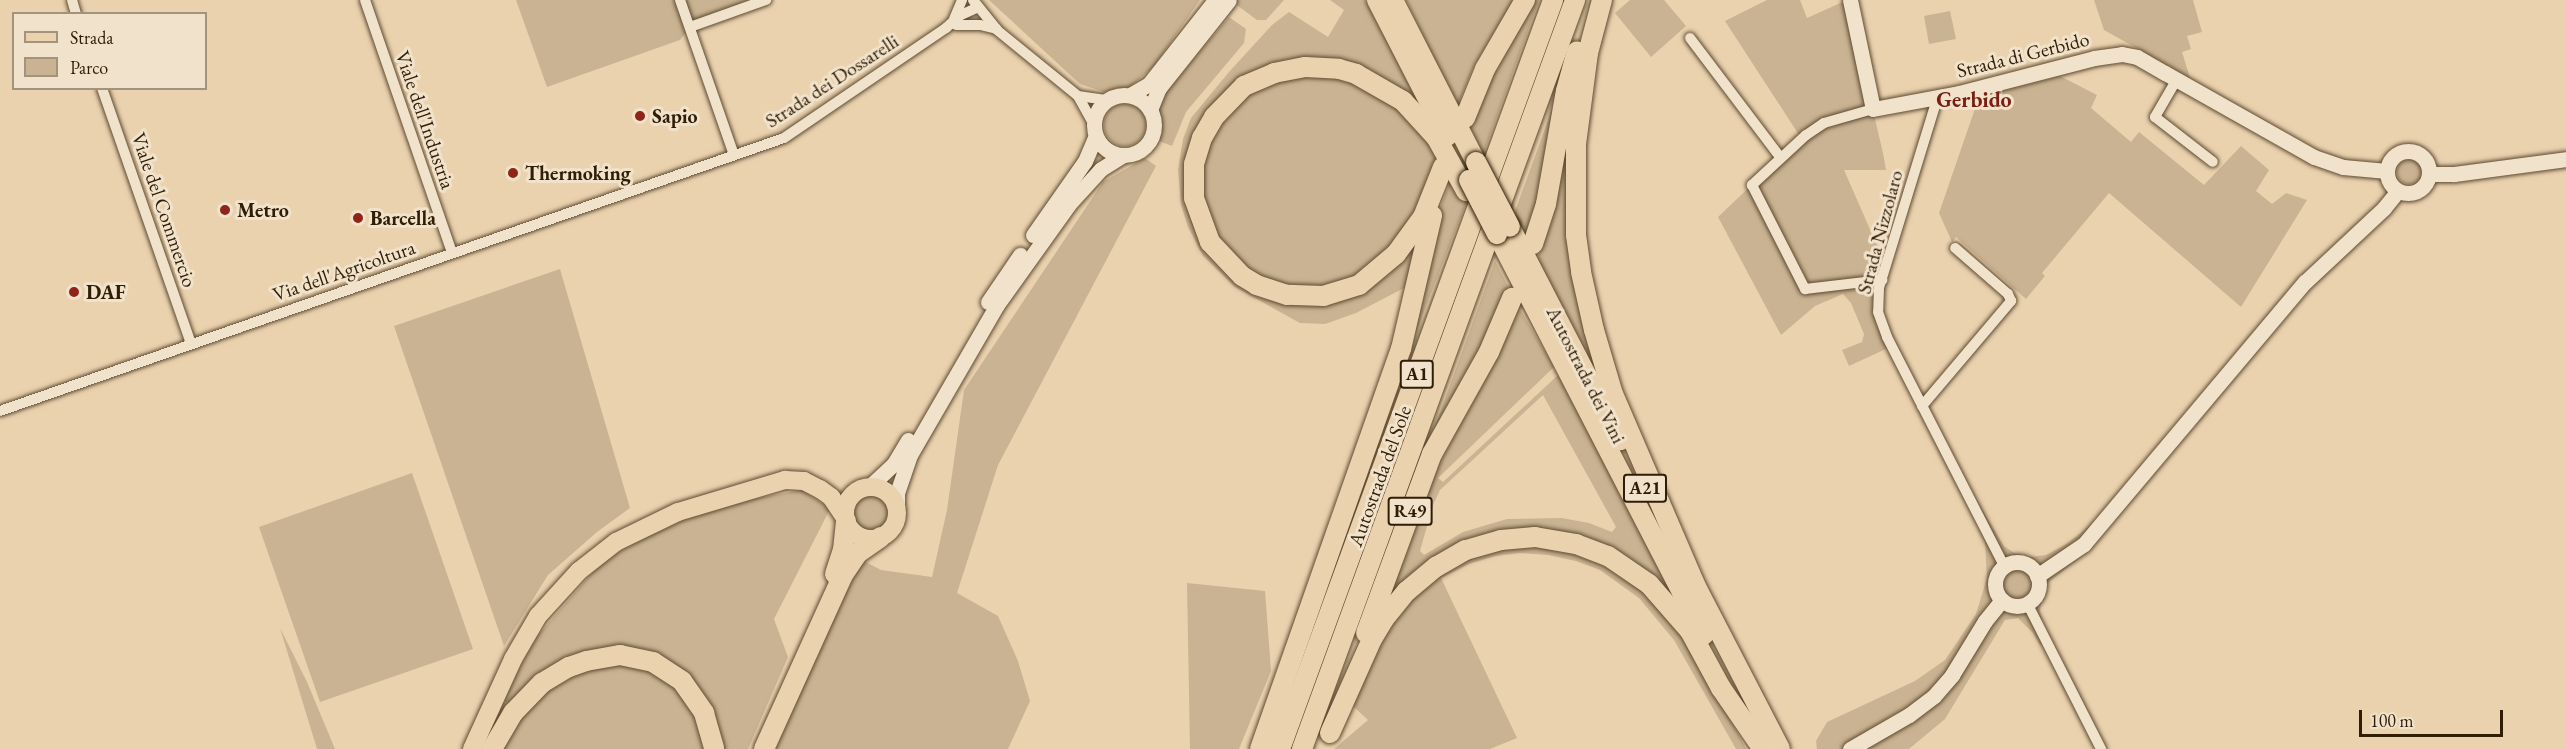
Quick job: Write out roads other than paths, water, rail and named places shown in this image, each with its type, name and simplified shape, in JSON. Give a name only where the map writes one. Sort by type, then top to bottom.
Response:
[{"type":"highway","name":"Autostrada dei Vini","points":[[1377,0],[1470,178],[1698,591],[1780,749]]},
{"type":"highway","name":"Autostrada dei Vini","points":[[1393,0],[1470,178]]},
{"type":"highway","points":[[1465,118],[1485,69],[1525,0]]},
{"type":"highway","name":"Autostrada del Sole","points":[[1280,749],[1553,0]]},
{"type":"highway","name":"Autostrada del Sole","points":[[1302,749],[1575,0]]},
{"type":"highway","points":[[1533,244],[1546,204],[1566,91],[1595,0]]},
{"type":"highway","points":[[1602,0],[1588,53],[1576,144],[1576,235],[1581,272],[1593,330],[1613,394],[1698,591]]},
{"type":"highway","points":[[1260,749],[1401,349],[1425,240],[1444,169],[1423,217],[1396,254],[1359,285],[1324,296],[1287,295],[1257,285],[1242,276],[1210,243],[1194,198],[1194,164],[1202,138],[1214,117],[1244,86],[1274,73],[1305,67],[1339,69],[1356,74],[1403,101],[1436,137],[1470,178],[1503,236]]},
{"type":"highway","name":"Autostrada dei Vini","points":[[1503,236],[1763,749]]},
{"type":"highway","name":"R49","points":[[1328,741],[1425,472],[1442,435],[1489,352],[1512,298]]},
{"type":"highway","points":[[756,749],[837,571],[843,550],[845,520]]},
{"type":"highway","points":[[764,749],[843,575],[858,554],[881,537]]},
{"type":"highway","points":[[1328,741],[1372,639],[1384,619],[1407,591],[1436,567],[1466,550],[1501,540],[1535,537],[1576,544],[1608,556],[1634,572],[1663,597],[1690,631],[1721,687],[1763,749]]},
{"type":"highway","points":[[1249,749],[1318,583]]},
{"type":"highway","points":[[492,749],[513,713],[542,683],[569,667],[586,661],[621,655],[653,662],[682,681],[704,713],[714,749]]},
{"type":"main road","points":[[470,749],[518,649],[538,616],[571,578],[606,548],[648,524],[691,507],[771,483],[804,481],[866,487],[888,493],[894,501],[897,512],[890,531],[881,537],[864,538],[856,535],[831,497],[804,481]]},
{"type":"main road","points":[[845,520],[847,502],[853,493],[866,487]]},
{"type":"main road","points":[[462,749],[488,711]]},
{"type":"street","name":"Viale dell'Industria","points":[[365,0],[452,252]]},
{"type":"street","points":[[681,0],[734,155]]},
{"type":"street","points":[[690,27],[766,0]]},
{"type":"street","points":[[951,25],[962,0]]},
{"type":"street","points":[[1130,95],[1149,84],[1215,0]]},
{"type":"street","points":[[1150,110],[1159,88],[1229,0]]},
{"type":"street","points":[[1850,0],[1873,109]]},
{"type":"street","name":"Strada dei Dossarelli","points":[[734,155],[784,138],[951,25],[967,19],[976,4],[997,30],[1078,96]]},
{"type":"street","name":"Strada dei Dossarelli","points":[[951,25],[980,25],[997,30]]},
{"type":"street","points":[[1690,38],[1780,158]]},
{"type":"street","name":"Strada di Gerbido","points":[[1882,280],[1805,289],[1752,185],[1806,135],[1824,123],[1873,109],[1938,96],[2094,58],[2122,54],[2137,57],[2314,157],[2343,167],[2387,171]]},
{"type":"street","points":[[2177,79],[2156,117],[2213,162]]},
{"type":"street","name":"Viale del Commercio","points":[[103,90],[191,344]]},
{"type":"street","points":[[866,487],[893,465],[999,284],[1085,161],[1099,106],[1106,100],[1122,94],[1130,95],[1145,103],[1154,121],[1151,139],[1142,149],[1123,155],[1101,169],[1070,204],[997,305],[910,454],[897,493],[897,512]]},
{"type":"street","points":[[1078,96],[1106,100]]},
{"type":"street","points":[[1078,96],[1106,150],[1123,155]]},
{"type":"street","name":"Strada Nizzolaro","points":[[1938,96],[1882,280],[1878,312],[1887,337],[2004,566]]},
{"type":"street","points":[[2410,151],[2424,158],[2430,174],[2424,186],[2412,193],[2398,191],[2390,182],[2387,171],[2394,156],[2410,151]]},
{"type":"street","name":"Via dell'Agricoltura","points":[[0,411],[734,155]]},
{"type":"street","points":[[2430,174],[2454,174],[2566,159]]},
{"type":"street","points":[[2037,576],[2084,544],[2283,307],[2398,191]]},
{"type":"street","points":[[1922,406],[2011,301],[2008,294],[1955,248]]},
{"type":"street","points":[[2019,562],[2026,564],[2037,576],[2037,591],[2027,603],[2019,606],[2002,600],[1995,586],[1995,579],[2004,566],[2019,562]]},
{"type":"street","points":[[1853,748],[1909,715],[1934,696],[1952,675],[1984,621],[2002,600]]},
{"type":"street","points":[[2027,603],[2101,749]]},
{"type":"place","name":"Sapio","points":[[640,116]]},
{"type":"place","name":"Thermoking","points":[[513,173]]},
{"type":"place","name":"Metro","points":[[225,210]]},
{"type":"place","name":"Barcella","points":[[358,218]]},
{"type":"place","name":"DAF","points":[[74,292]]},
{"type":"district","name":"Gerbido","points":[[1974,100]]}]
